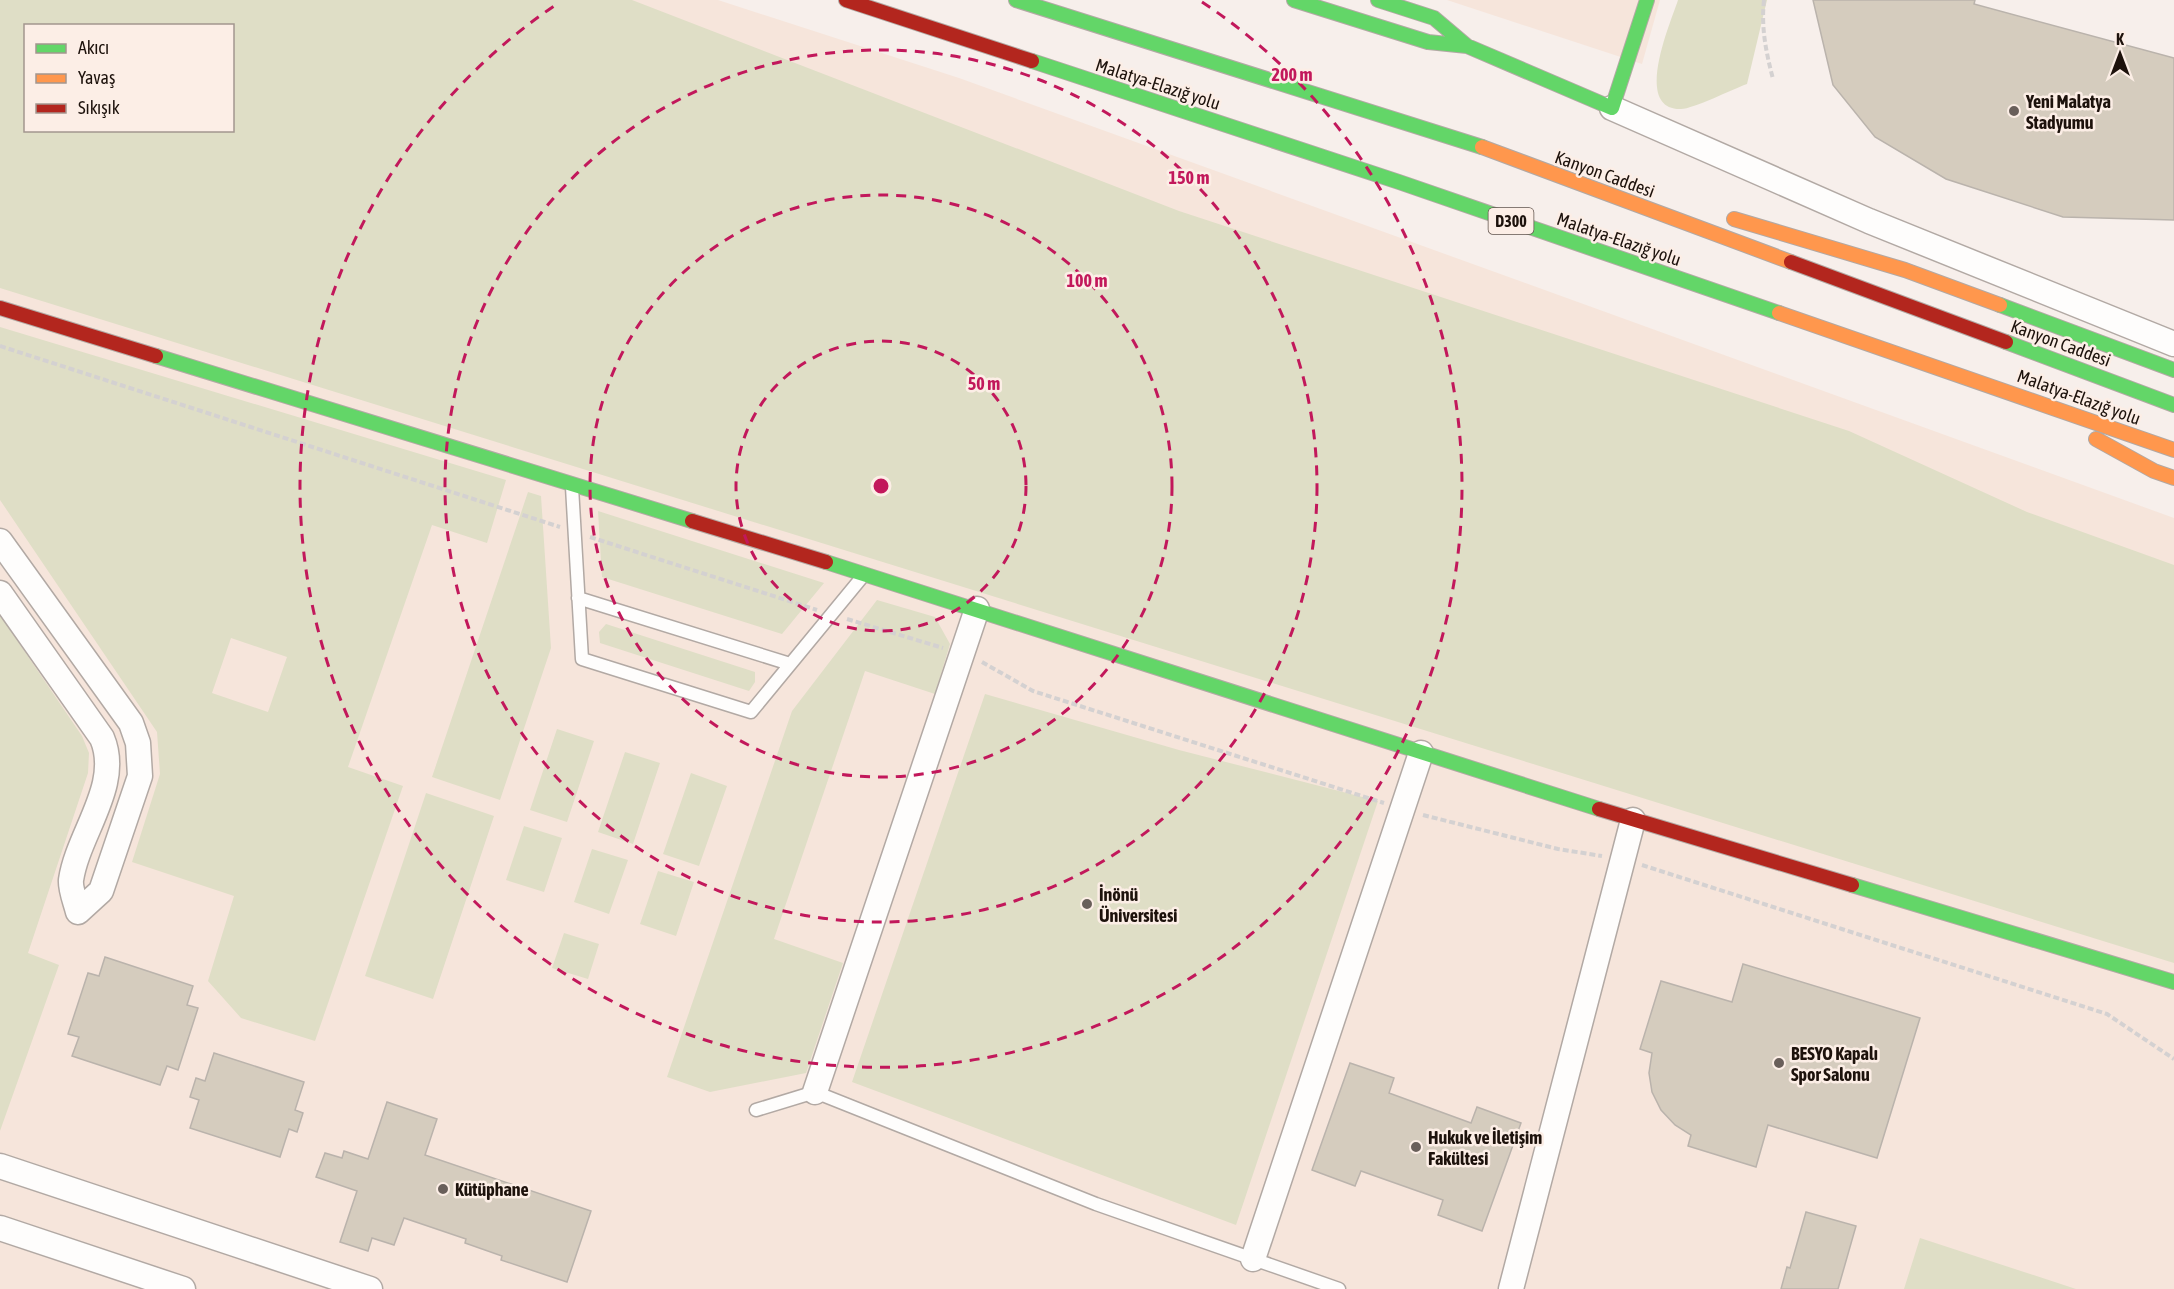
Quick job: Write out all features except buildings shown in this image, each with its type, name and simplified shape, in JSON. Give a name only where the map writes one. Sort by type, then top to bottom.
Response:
[{"type":"main road","name":"Malatya-Elazığ yolu","points":[[846,0],[1410,186],[2174,450]]},
{"type":"main road","name":"Kanyon Caddesi","points":[[1016,0],[1453,136],[2174,405]]},
{"type":"main road","points":[[1294,0],[1428,42],[1467,46]]},
{"type":"main road","points":[[1378,0],[1434,18],[1467,46],[1612,108],[1647,0]]},
{"type":"main road","points":[[1453,136],[1657,196]]},
{"type":"main road","points":[[1724,217],[1905,270],[2174,370]]},
{"type":"main road","points":[[0,308],[977,609],[1633,820],[2174,982]]},
{"type":"main road","points":[[2008,391],[2154,471],[2174,478]]},
{"type":"street","points":[[1612,108],[1869,221],[2174,344]]},
{"type":"street","points":[[0,541],[131,723],[138,743],[140,776],[101,891],[78,912],[71,882],[108,770],[107,750],[102,738],[0,593]]},
{"type":"street","points":[[815,1092],[977,609]]},
{"type":"street","points":[[1253,1259],[1421,753]]},
{"type":"street","points":[[1511,1289],[1633,820]]},
{"type":"street","points":[[0,1166],[370,1289]]},
{"type":"street","points":[[0,1228],[183,1289]]},
{"type":"lane","points":[[572,483],[582,659],[751,712],[864,574]]},
{"type":"lane","points":[[578,598],[790,664]]},
{"type":"lane","points":[[756,1110],[815,1092],[1096,1204],[1339,1289]]},
{"type":"path","points":[[1764,0],[1764,41],[1773,79]]},
{"type":"path","points":[[0,346],[831,614],[962,654],[976,659],[1033,691],[1402,809],[1558,849],[1623,860],[2107,1014],[2174,1059]]},
{"type":"shaded area","name":"İnönü Üniversitesi","points":[[0,0],[718,0],[959,78],[2174,518],[2174,1289],[0,1289]]},
{"type":"shaded area","points":[[1447,0],[1660,0],[1642,64]]},
{"type":"green space","points":[[0,0],[632,0],[1179,211],[1849,431],[2027,512],[2174,565],[2174,963],[0,288]]},
{"type":"green space","points":[[1678,0],[1767,0],[1747,84],[1681,109],[1667,106],[1659,95],[1657,81],[1658,63]]},
{"type":"green space","points":[[0,327],[506,480],[487,543],[432,525],[348,767],[403,786],[315,1041],[241,1018],[208,981],[234,896],[132,862],[160,774],[157,732],[0,500]],"holes":[[[231,638],[287,657],[268,712],[212,693]]]},
{"type":"green space","points":[[528,492],[541,496],[551,648],[500,800],[432,777]]},
{"type":"green space","points":[[598,511],[824,583],[782,634],[602,577]]},
{"type":"green space","points":[[877,600],[935,617],[950,644],[935,694],[865,671],[774,939],[843,963],[806,1073],[710,1092],[667,1077],[792,711]]},
{"type":"green space","points":[[0,615],[82,736],[89,753],[88,773],[28,953],[59,965],[0,1131]]},
{"type":"green space","points":[[606,624],[755,672],[755,682],[749,691],[600,643],[599,632]]},
{"type":"green space","points":[[985,694],[1179,750],[1378,801],[1236,1225],[852,1082]]},
{"type":"green space","points":[[557,729],[594,741],[567,822],[530,810]]},
{"type":"green space","points":[[625,752],[660,763],[633,844],[598,832]]},
{"type":"green space","points":[[691,773],[727,786],[699,866],[663,854]]},
{"type":"green space","points":[[426,793],[494,816],[433,999],[365,976]]},
{"type":"green space","points":[[524,826],[562,838],[544,892],[506,880]]},
{"type":"green space","points":[[592,849],[628,860],[609,914],[574,902]]},
{"type":"green space","points":[[658,871],[694,882],[676,936],[640,924]]},
{"type":"green space","points":[[564,933],[599,944],[588,979],[552,968]]},
{"type":"green space","points":[[1920,1238],[2076,1289],[1904,1289]]},
{"type":"traffic: fast","points":[[1016,0],[1482,147]]},
{"type":"traffic: fast","points":[[1294,0],[1428,42],[1467,46]]},
{"type":"traffic: fast","points":[[1378,0],[1434,18],[1467,46],[1612,108],[1647,0]]},
{"type":"traffic: fast","points":[[1032,61],[1399,182],[1779,313]]},
{"type":"traffic: fast","points":[[2000,305],[2174,370]]},
{"type":"traffic: fast","points":[[2006,342],[2174,405]]},
{"type":"traffic: fast","points":[[156,356],[692,521]]},
{"type":"traffic: fast","points":[[826,562],[1599,809]]},
{"type":"traffic: fast","points":[[1852,885],[2174,982]]},
{"type":"traffic: slow","points":[[1482,147],[1791,262]]},
{"type":"traffic: slow","points":[[1734,219],[1905,270],[2000,305]]},
{"type":"traffic: slow","points":[[1779,313],[2174,450]]},
{"type":"traffic: slow","points":[[2096,439],[2154,471],[2174,478]]},
{"type":"traffic: jam","points":[[846,0],[1032,61]]},
{"type":"traffic: jam","points":[[1791,262],[2006,342]]},
{"type":"traffic: jam","points":[[0,308],[156,356]]},
{"type":"traffic: jam","points":[[692,521],[826,562]]},
{"type":"traffic: jam","points":[[1599,809],[1852,885]]},
{"type":"place","name":"Yeni Malatya Stadyumu","points":[[2014,111]]},
{"type":"place","name":"İnönü Üniversitesi","points":[[1087,904]]},
{"type":"place","name":"BESYO Kapalı Spor Salonu","points":[[1779,1063]]},
{"type":"place","name":"Hukuk ve İletişim Fakültesi","points":[[1416,1147]]},
{"type":"place","name":"Kütüphane","points":[[443,1189]]}]
